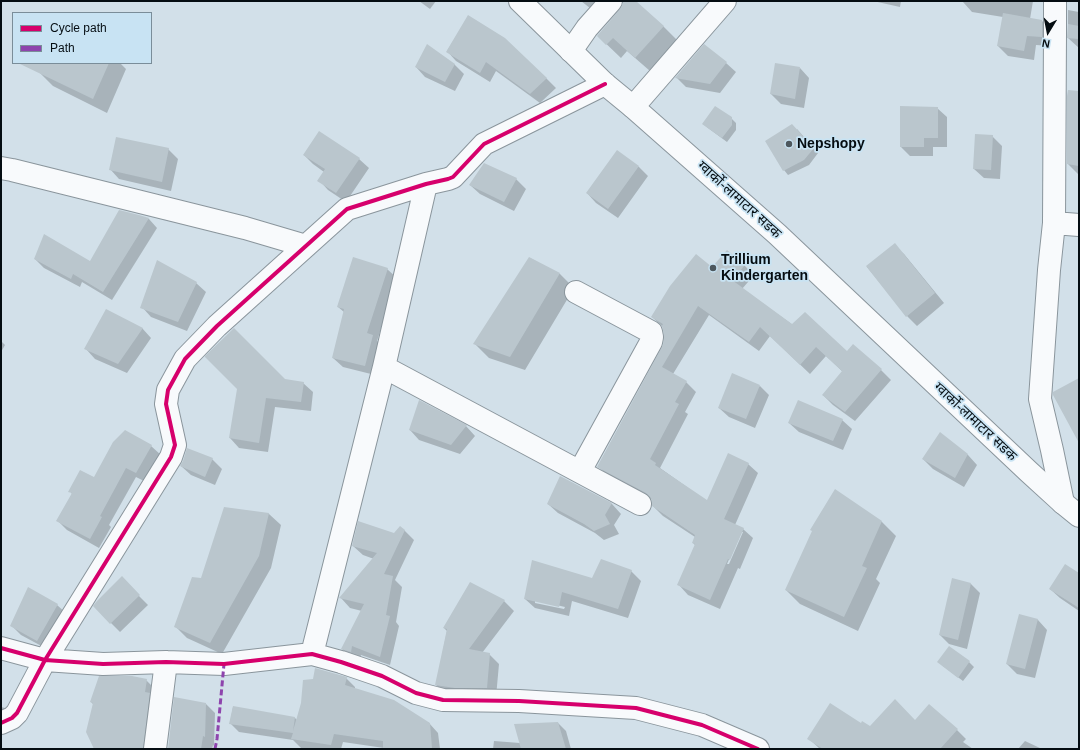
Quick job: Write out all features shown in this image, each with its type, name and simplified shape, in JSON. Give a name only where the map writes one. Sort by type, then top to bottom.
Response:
[{"type":"street","name":"ग्वार्को-लामाटार सडक","points":[[520,1],[605,84],[777,234],[1023,467],[1071,509]]},
{"type":"street","points":[[571,51],[587,28],[611,1]]},
{"type":"street","points":[[632,106],[725,1]]},
{"type":"street","points":[[1054,1],[1054,223],[1049,270],[1040,399],[1071,509]]},
{"type":"street","points":[[1,723],[12,718],[17,713],[45,660],[170,457],[175,445],[166,404],[168,390],[185,359],[217,326],[347,209],[453,177],[484,144],[605,84]]},
{"type":"street","points":[[1,168],[245,228],[306,246]]},
{"type":"street","points":[[312,654],[384,367],[426,184]]},
{"type":"street","points":[[1054,223],[1079,225]]},
{"type":"street","points":[[576,292],[651,332],[652,337],[651,342],[580,471]]},
{"type":"street","points":[[384,367],[640,504]]},
{"type":"street","points":[[1,648],[45,660],[103,664],[166,662],[224,664],[312,654],[382,676],[416,693],[443,700],[519,701],[636,708],[702,725],[758,749]]},
{"type":"street","points":[[155,749],[166,662]]},
{"type":"building","points":[[623,1],[636,1],[664,26],[635,58],[613,38],[606,45],[597,36],[620,9]]},
{"type":"building","points":[[1003,13],[1042,20],[1042,37],[1027,36],[1024,51],[997,46]]},
{"type":"building","points":[[468,15],[505,38],[547,78],[530,94],[486,62],[480,73],[446,52]]},
{"type":"building","points":[[1068,24],[1079,26],[1079,39],[1067,38]]},
{"type":"building","points":[[427,44],[455,64],[445,82],[415,67]]},
{"type":"building","points":[[704,44],[727,62],[710,84],[675,78]]},
{"type":"building","points":[[775,63],[800,67],[795,99],[770,94]]},
{"type":"building","points":[[20,64],[109,64],[93,99]]},
{"type":"building","points":[[1068,90],[1079,91],[1079,166],[1067,164]]},
{"type":"building","points":[[715,106],[732,117],[732,125],[722,138],[702,124]]},
{"type":"building","points":[[900,106],[938,107],[938,138],[924,138],[924,147],[900,147]]},
{"type":"building","name":"Nepshopy","points":[[792,124],[814,148],[804,160],[783,171],[765,141]]},
{"type":"building","points":[[319,131],[360,158],[336,193],[317,181],[325,169],[303,155]]},
{"type":"building","points":[[975,134],[993,135],[991,170],[973,169]]},
{"type":"building","points":[[116,137],[169,148],[162,182],[109,170]]},
{"type":"building","points":[[617,150],[639,166],[608,209],[586,193]]},
{"type":"building","points":[[484,163],[517,178],[504,202],[469,185]]},
{"type":"building","points":[[119,210],[149,218],[103,292],[73,274],[71,279],[34,259],[44,234],[90,261]]},
{"type":"building","points":[[895,243],[935,293],[906,317],[866,266]]},
{"type":"building","points":[[727,250],[745,265],[732,280],[792,324],[805,312],[847,351],[853,344],[882,369],[845,412],[822,395],[842,371],[816,347],[800,365],[760,327],[749,342],[698,306],[662,367],[687,381],[675,402],[679,404],[650,459],[656,463],[655,465],[707,500],[728,453],[749,463],[724,519],[744,528],[730,560],[728,559],[710,600],[677,585],[695,544],[692,543],[695,535],[652,506],[651,498],[646,493],[597,467],[663,345],[663,324],[651,317],[670,286],[696,254],[712,267]]},
{"type":"building","points":[[353,257],[388,268],[367,333],[373,335],[365,366],[332,358],[344,309],[337,307]]},
{"type":"building","points":[[529,257],[560,273],[510,357],[473,344]]},
{"type":"building","points":[[157,260],[197,282],[178,322],[140,308]]},
{"type":"building","points":[[106,309],[143,328],[118,364],[84,349]]},
{"type":"building","points":[[234,328],[285,379],[304,382],[301,402],[266,398],[259,443],[229,438],[237,389],[205,357]]},
{"type":"building","points":[[732,373],[760,385],[746,419],[718,408]]},
{"type":"building","points":[[1079,378],[1079,443],[1053,395],[1053,392]]},
{"type":"building","points":[[419,400],[467,425],[451,445],[409,430]]},
{"type":"building","points":[[798,400],[843,419],[833,441],[788,423]]},
{"type":"building","points":[[125,430],[152,445],[136,473],[126,468],[100,516],[102,517],[90,539],[56,521],[72,493],[68,492],[80,470],[94,477],[113,442]]},
{"type":"building","points":[[940,432],[968,454],[955,478],[922,459]]},
{"type":"building","points":[[187,448],[213,458],[205,477],[180,466]]},
{"type":"building","points":[[560,476],[612,503],[605,515],[610,524],[594,531],[547,504]]},
{"type":"building","points":[[835,489],[882,521],[862,566],[867,568],[844,617],[785,590],[812,531],[810,530]]},
{"type":"building","points":[[224,507],[269,513],[259,556],[210,643],[174,627],[192,577],[201,578]]},
{"type":"building","points":[[358,521],[394,533],[400,526],[405,530],[384,574],[393,576],[386,615],[390,616],[380,657],[352,646],[351,652],[341,649],[364,604],[339,598],[377,553],[352,546]]},
{"type":"building","points":[[601,559],[632,570],[618,609],[562,592],[559,607],[524,599],[532,560],[592,578]]},
{"type":"building","points":[[1065,564],[1079,573],[1079,608],[1049,589]]},
{"type":"building","points":[[122,576],[140,595],[110,624],[93,606]]},
{"type":"building","points":[[952,578],[971,583],[958,640],[939,635]]},
{"type":"building","points":[[470,582],[505,600],[469,649],[490,653],[487,688],[455,688],[435,685],[447,629],[443,628]]},
{"type":"building","points":[[28,587],[58,604],[37,641],[10,626]]},
{"type":"building","points":[[1019,614],[1038,619],[1025,669],[1006,664]]},
{"type":"building","points":[[949,646],[970,661],[958,678],[937,662]]},
{"type":"building","points":[[315,668],[347,677],[345,685],[394,700],[430,723],[432,749],[383,749],[383,741],[334,734],[331,745],[291,739],[293,733],[229,724],[233,706],[295,717],[293,731],[301,703],[303,680],[313,679]]},
{"type":"building","points":[[99,676],[132,676],[147,679],[145,692],[150,693],[143,749],[94,749],[86,732],[93,703],[90,702]]},
{"type":"building","points":[[174,697],[206,703],[205,737],[203,736],[201,749],[168,749]]},
{"type":"building","points":[[895,699],[915,720],[929,704],[958,729],[940,749],[823,749],[807,739],[830,703],[861,723],[862,721],[870,726]]},
{"type":"building","points":[[558,722],[566,749],[521,749],[514,724]]},
{"type":"marked path","points":[[215,749],[224,664]]},
{"type":"cycle path","points":[[1,723],[12,718],[17,713],[45,660],[171,457],[175,445],[166,404],[168,390],[185,359],[217,326],[347,209],[453,177],[484,144],[605,84]]},
{"type":"cycle path","points":[[1,648],[45,660],[103,664],[166,662],[224,664],[312,654],[382,676],[416,693],[443,700],[519,701],[636,708],[702,725],[758,749]]},
{"type":"place","name":"Nepshopy","points":[[789,144]]},
{"type":"place","name":"Trillium Kindergarten","points":[[713,268]]}]
